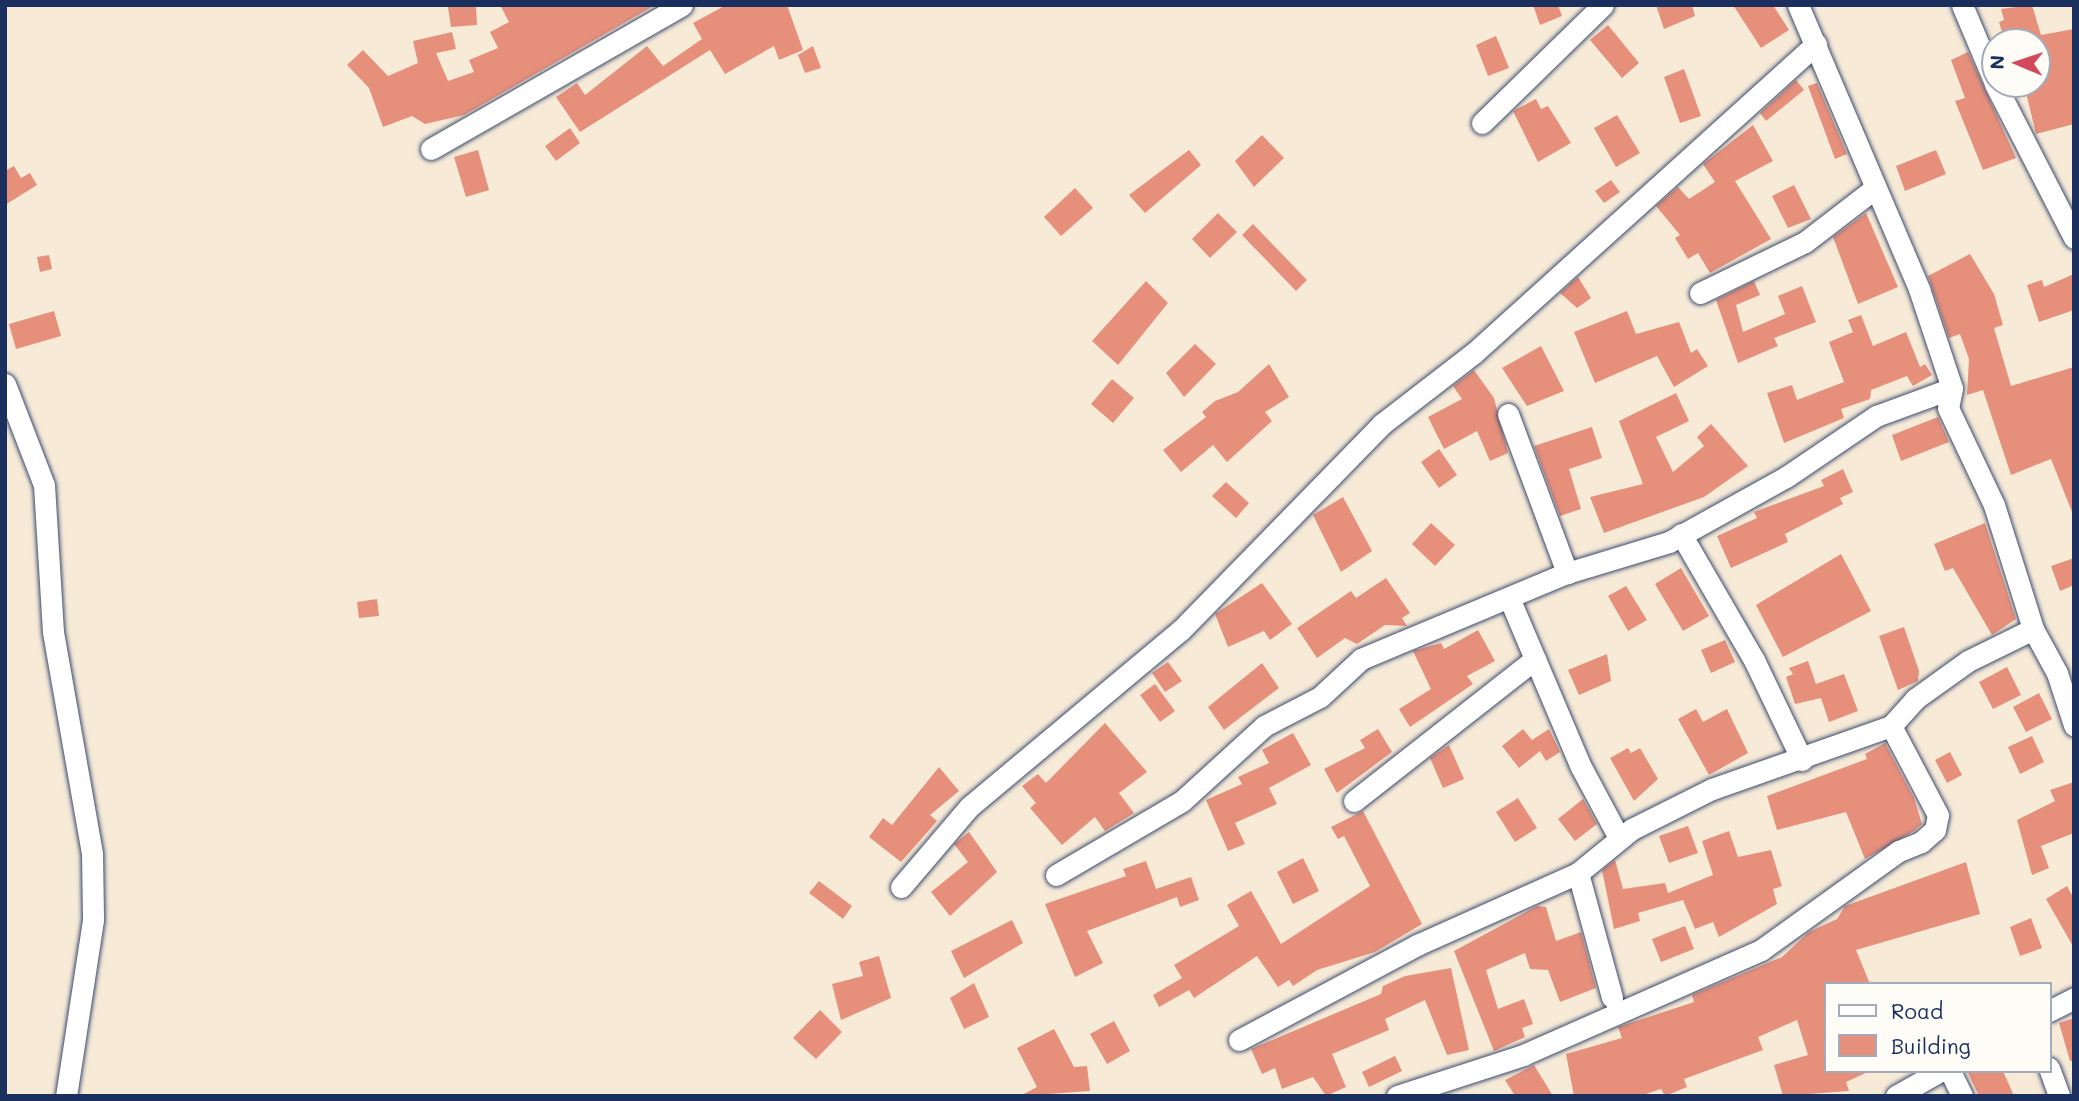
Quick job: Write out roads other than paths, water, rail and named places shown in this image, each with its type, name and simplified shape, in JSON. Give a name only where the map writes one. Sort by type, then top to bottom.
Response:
[{"type":"street","points":[[431,149],[682,5]]},
{"type":"street","points":[[1482,123],[1603,5]]},
{"type":"street","points":[[1798,5],[1919,289],[1951,388],[1948,408],[2004,531],[2033,629],[2057,673],[2074,725]]},
{"type":"street","points":[[1962,5],[1981,50]]},
{"type":"street","points":[[901,887],[969,807],[1181,630],[1382,424],[1474,353],[1816,44]]},
{"type":"street","points":[[2002,98],[2074,238]]},
{"type":"street","points":[[1700,293],[1805,242],[1875,188]]},
{"type":"street","points":[[5,384],[44,485],[53,632],[92,853],[93,920],[66,1096]]},
{"type":"street","points":[[1056,875],[1182,801],[1264,726],[1320,697],[1361,659],[1510,600],[1567,573],[1597,569],[1681,534],[1786,477],[1876,416],[1951,388]]},
{"type":"street","points":[[1508,414],[1567,573]]},
{"type":"street","points":[[1681,534],[1754,660],[1802,760]]},
{"type":"street","points":[[1510,600],[1619,838]]},
{"type":"street","points":[[1239,1040],[1417,945],[1578,873],[1619,838],[1712,789],[1802,760],[1891,726],[1915,699],[1968,662],[2033,629]]},
{"type":"street","points":[[1354,801],[1535,659]]},
{"type":"street","points":[[1397,1096],[1536,1050],[1761,950],[1899,851],[1921,842],[1935,830],[1938,815],[1891,726]]},
{"type":"street","points":[[1578,873],[1612,997]]},
{"type":"street","points":[[2051,1010],[2074,998]]},
{"type":"street","points":[[1896,1096],[1936,1073]]},
{"type":"street","points":[[1951,1073],[1962,1096]]},
{"type":"street","points":[[2051,1073],[2059,1096]]}]
